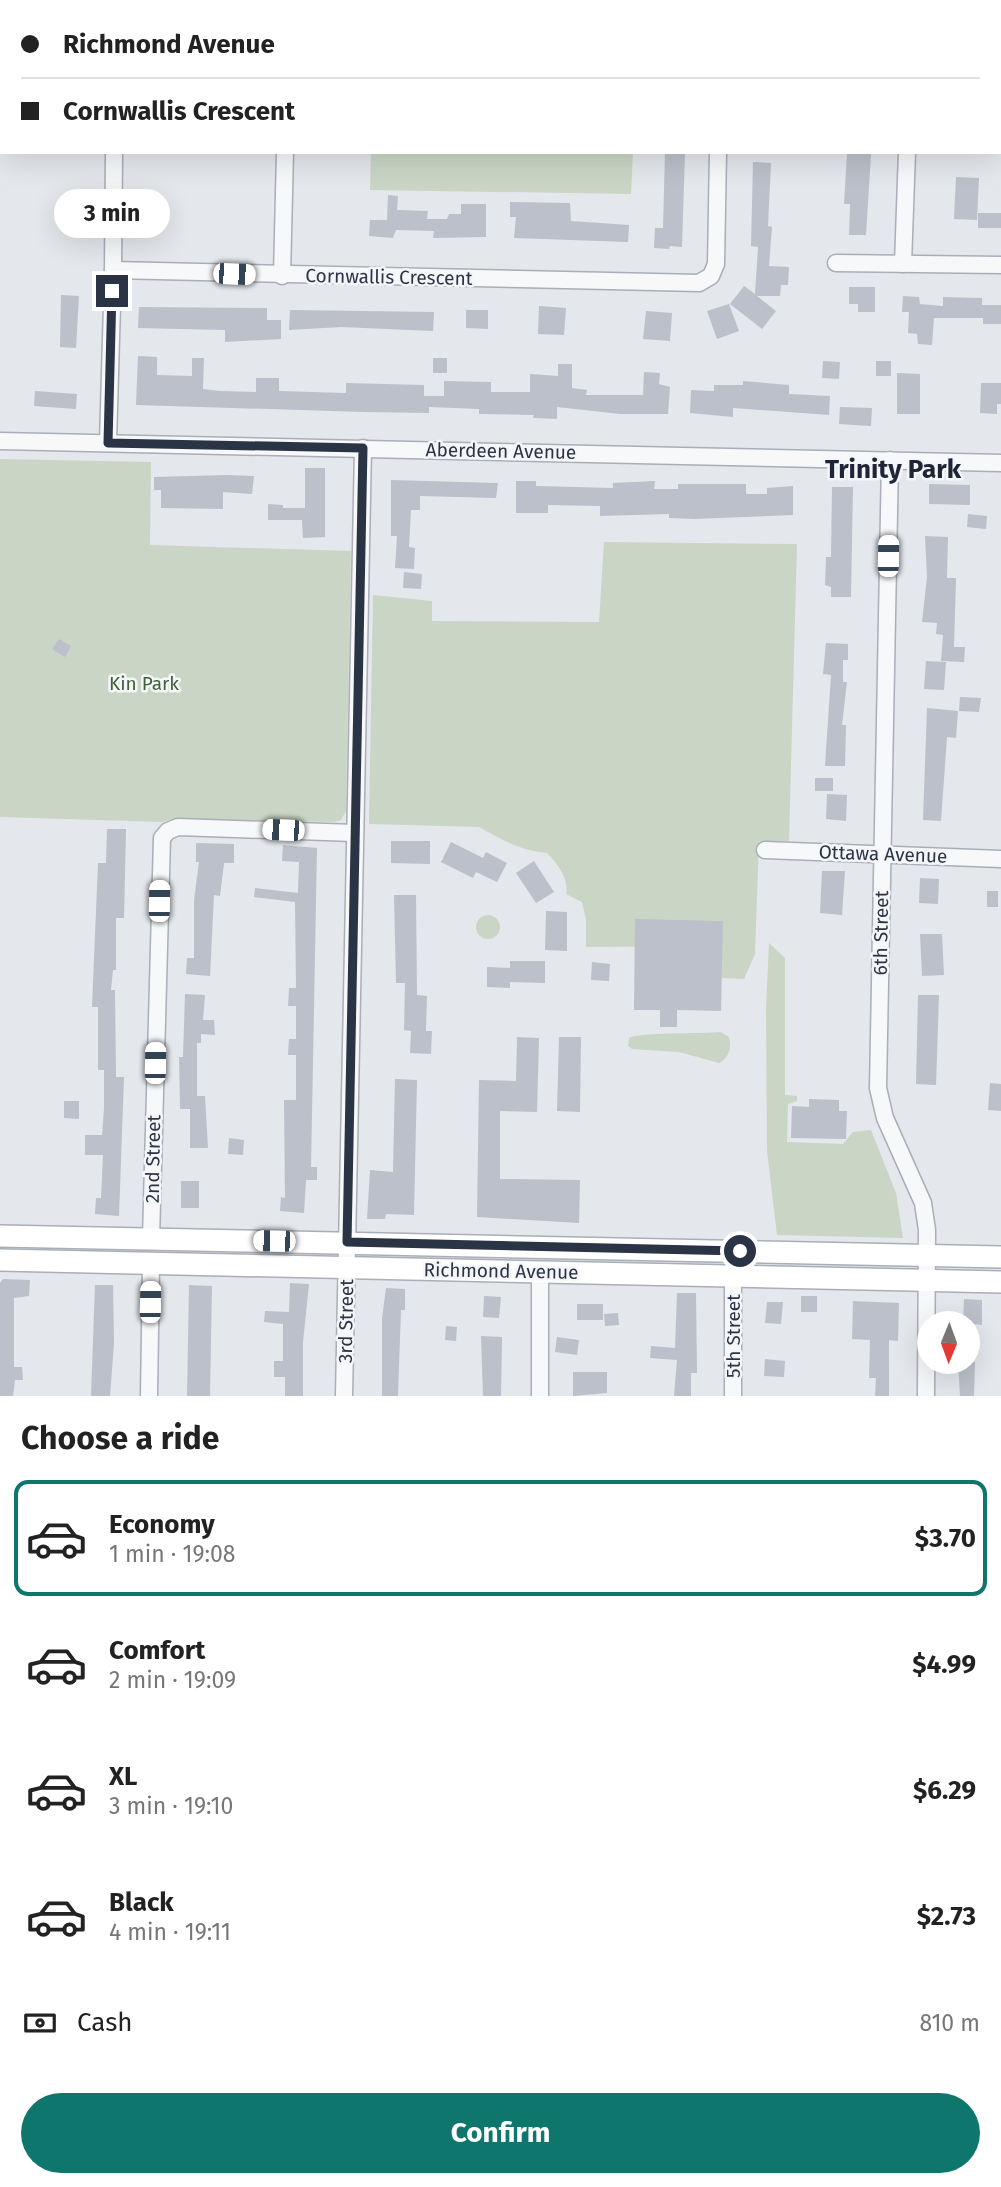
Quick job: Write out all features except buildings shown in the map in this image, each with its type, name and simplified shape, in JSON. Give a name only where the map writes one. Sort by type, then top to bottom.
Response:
[{"type":"main road","name":"Richmond Avenue","points":[[0,1236],[1001,1257]]},
{"type":"main road","name":"Richmond Avenue","points":[[0,1260],[1001,1282]]},
{"type":"street","points":[[108,443],[114,154]]},
{"type":"street","points":[[282,276],[285,154]]},
{"type":"street","name":"Cornwallis Crescent","points":[[113,270],[282,276],[699,283],[711,276],[716,264],[718,154]]},
{"type":"street","points":[[903,264],[906,154]]},
{"type":"street","points":[[835,263],[1001,265]]},
{"type":"street","name":"Aberdeen Avenue","points":[[0,441],[1001,463]]},
{"type":"street","name":"3rd Street","points":[[344,1396],[363,448]]},
{"type":"street","name":"6th Street","points":[[890,460],[878,1088],[885,1118],[923,1203],[926,1256],[926,1396]]},
{"type":"street","name":"2nd Street","points":[[151,1239],[162,838],[168,831],[178,827],[354,833]]},
{"type":"street","name":"Ottawa Avenue","points":[[765,850],[1001,859]]},
{"type":"street","points":[[149,1396],[151,1264]]},
{"type":"street","points":[[540,1272],[540,1396]]},
{"type":"street","name":"5th Street","points":[[733,1276],[733,1396]]},
{"type":"green space","points":[[371,154],[633,154],[631,194],[370,190]]},
{"type":"green space","name":"Kin Park","points":[[0,459],[151,462],[150,545],[351,551],[346,811],[341,820],[173,819],[161,822],[0,817]]},
{"type":"green space","points":[[604,542],[797,544],[789,841],[759,841],[755,954],[744,979],[722,978],[722,946],[586,947],[586,920],[582,902],[566,894],[562,872],[547,853],[519,847],[479,827],[369,824],[373,595],[432,601],[432,621],[599,622]]},
{"type":"green space","points":[[488,915],[496,919],[500,927],[496,935],[488,939],[480,935],[476,927],[480,919]]},
{"type":"green space","points":[[769,943],[785,958],[785,1095],[797,1096],[797,1101],[788,1104],[787,1142],[843,1144],[853,1132],[871,1130],[896,1193],[903,1238],[777,1235],[767,1151],[766,1009]]},
{"type":"green space","points":[[721,1032],[729,1037],[730,1045],[729,1052],[719,1063],[679,1052],[632,1049],[628,1046],[629,1038],[635,1036]]},
{"type":"district","name":"Trinity Park","points":[[893,469]]},
{"type":"route","points":[[112,291],[108,443],[363,448],[347,1242],[740,1251]]}]
